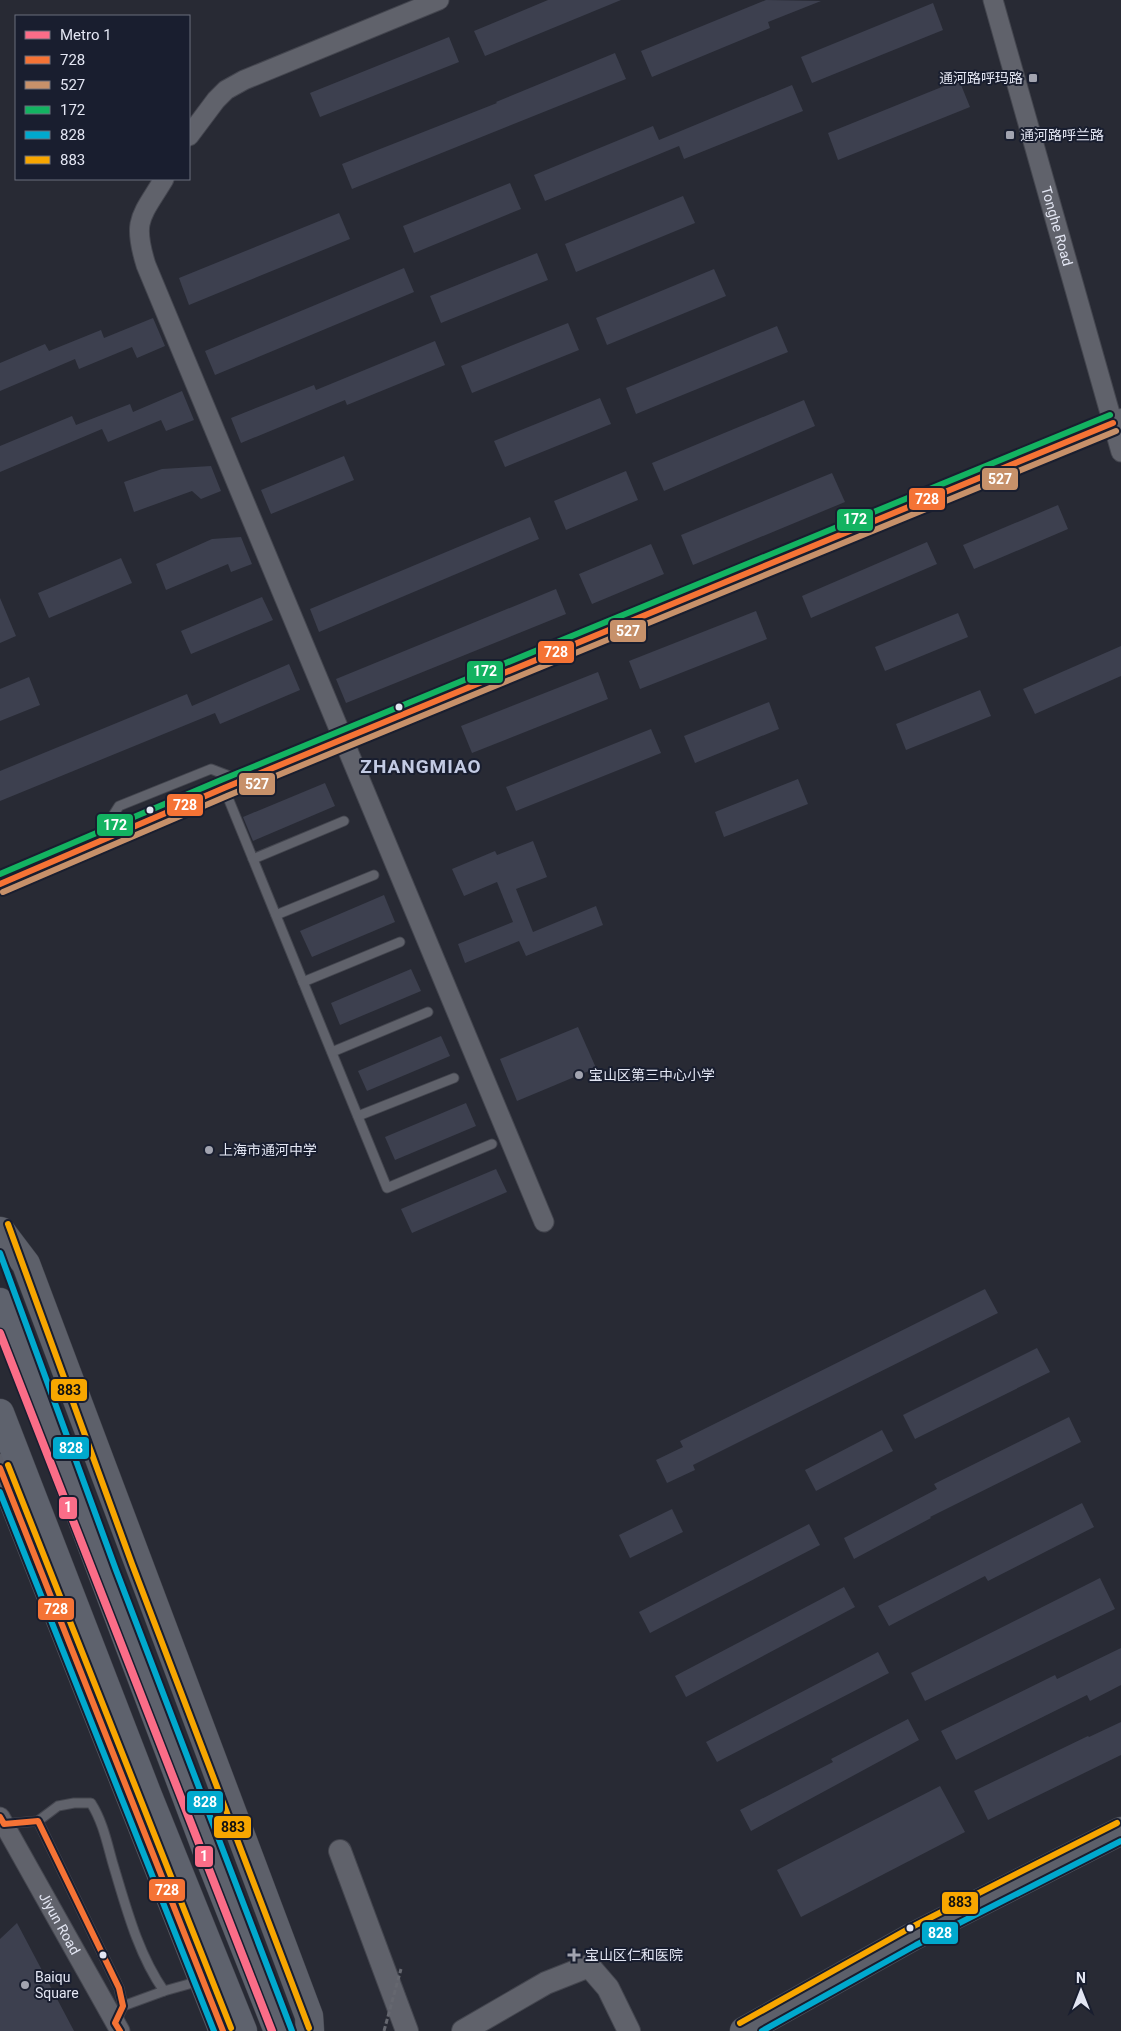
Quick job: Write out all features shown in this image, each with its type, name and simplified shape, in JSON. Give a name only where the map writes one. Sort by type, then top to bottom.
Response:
[{"type":"highway","points":[[0,1302],[210,1857],[278,2031]]},
{"type":"highway","points":[[0,1413],[147,1793],[243,2031]]},
{"type":"main road","points":[[1,1229],[124,1567],[301,2031]]},
{"type":"main road","points":[[1,1229],[26,1264],[302,1997],[309,2016],[310,2031]]},
{"type":"main road","points":[[0,1468],[223,2031]]},
{"type":"main road","points":[[0,1502],[176,1988],[207,2031]]},
{"type":"main road","points":[[744,2031],[912,1937],[1121,1831]]},
{"type":"street","points":[[190,135],[216,100],[226,90],[238,83],[439,0]]},
{"type":"street","name":"Tonghe Road","points":[[993,0],[1117,422],[1121,452]]},
{"type":"street","points":[[163,180],[139,221],[139,242],[146,265],[544,1222]]},
{"type":"street","points":[[0,884],[233,784],[1117,422]]},
{"type":"street","name":"Jiyun Road","points":[[2,1820],[119,2020]]},
{"type":"street","points":[[340,1851],[407,2031]]},
{"type":"street","points":[[463,2031],[546,1983],[589,1966],[608,1988],[629,2031]]},
{"type":"lane","points":[[233,784],[253,859],[387,1188],[492,1144]]},
{"type":"lane","points":[[253,859],[344,821]]},
{"type":"lane","points":[[276,914],[374,875]]},
{"type":"lane","points":[[303,982],[400,942]]},
{"type":"lane","points":[[332,1052],[428,1012]]},
{"type":"lane","points":[[358,1116],[454,1078]]},
{"type":"lane","points":[[2,1820],[38,1820],[58,1806],[74,1803],[91,1803],[100,1817],[139,1945],[150,1971],[176,1988],[119,2020],[119,1988],[38,1820]]},
{"type":"path","points":[[384,2031],[401,1969]]},
{"type":"building","points":[[548,0],[621,0],[485,56],[474,31]]},
{"type":"building","points":[[766,0],[821,1],[768,22],[770,28],[652,77],[641,51]]},
{"type":"building","points":[[933,3],[943,30],[812,83],[801,57]]},
{"type":"building","points":[[449,37],[459,62],[320,117],[310,93]]},
{"type":"building","points":[[615,53],[626,79],[352,189],[342,164],[497,103]]},
{"type":"building","points":[[959,80],[970,107],[838,160],[828,133]]},
{"type":"building","points":[[792,85],[803,111],[684,159],[679,146],[545,201],[534,175],[653,126],[659,140]]},
{"type":"building","points":[[510,183],[521,209],[414,253],[403,226]]},
{"type":"building","points":[[683,196],[695,223],[576,272],[565,244]]},
{"type":"building","points":[[339,213],[350,239],[189,305],[179,278]]},
{"type":"building","points":[[537,253],[548,280],[441,323],[430,296]]},
{"type":"building","points":[[404,268],[414,292],[215,375],[205,351]]},
{"type":"building","points":[[714,269],[726,296],[607,345],[596,318]]},
{"type":"building","points":[[153,318],[165,346],[137,358],[132,347],[79,369],[75,359],[0,391],[0,363],[45,344],[49,351],[101,330],[104,338]]},
{"type":"building","points":[[568,323],[579,350],[472,393],[461,366]]},
{"type":"building","points":[[777,326],[788,352],[636,414],[626,388]]},
{"type":"building","points":[[435,341],[445,365],[347,405],[345,400],[241,443],[231,418],[314,385],[316,390]]},
{"type":"building","points":[[182,391],[194,420],[166,431],[161,420],[108,442],[102,429],[0,472],[0,446],[72,416],[76,425],[130,404],[133,412]]},
{"type":"building","points":[[600,398],[611,424],[505,467],[494,441]]},
{"type":"building","points":[[804,400],[815,426],[664,491],[652,463]]},
{"type":"building","points":[[344,456],[354,480],[271,514],[261,490]]},
{"type":"building","points":[[211,466],[221,491],[201,499],[192,491],[134,512],[124,482],[162,469]]},
{"type":"building","points":[[626,471],[638,500],[566,530],[554,501]]},
{"type":"building","points":[[832,473],[845,502],[693,565],[681,535]]},
{"type":"building","points":[[1058,505],[1068,529],[974,569],[963,545]]},
{"type":"building","points":[[530,517],[539,539],[319,632],[310,609]]},
{"type":"building","points":[[241,537],[252,564],[231,572],[228,564],[166,590],[156,564],[212,539]]},
{"type":"building","points":[[927,542],[937,564],[811,618],[802,596]]},
{"type":"building","points":[[651,544],[664,574],[592,604],[579,574]]},
{"type":"building","points":[[121,558],[132,583],[49,618],[38,593]]},
{"type":"building","points":[[556,589],[566,614],[346,703],[336,679]]},
{"type":"building","points":[[262,597],[273,620],[191,654],[181,631]]},
{"type":"building","points":[[0,598],[16,636],[0,643]]},
{"type":"building","points":[[756,611],[767,639],[640,689],[629,661]]},
{"type":"building","points":[[958,613],[968,637],[885,671],[875,647]]},
{"type":"building","points":[[1121,646],[1121,676],[1035,714],[1023,689]]},
{"type":"building","points":[[289,664],[300,690],[220,724],[215,713],[0,801],[0,771],[187,694],[192,706]]},
{"type":"building","points":[[598,672],[608,699],[472,753],[461,726]]},
{"type":"building","points":[[29,677],[40,705],[0,721],[0,689]]},
{"type":"building","points":[[980,690],[991,716],[906,750],[896,724]]},
{"type":"building","points":[[769,702],[779,729],[695,763],[684,736]]},
{"type":"building","points":[[651,729],[661,753],[516,811],[506,787]]},
{"type":"building","points":[[798,779],[808,804],[724,837],[715,812]]},
{"type":"building","points":[[325,783],[335,806],[253,841],[243,817]]},
{"type":"building","points":[[533,841],[547,877],[516,889],[533,932],[596,906],[603,925],[526,956],[519,941],[465,963],[458,944],[513,922],[497,882],[464,896],[452,869],[495,851],[497,855]]},
{"type":"building","points":[[384,895],[395,922],[312,957],[300,931]]},
{"type":"building","points":[[411,969],[421,991],[340,1025],[331,1003]]},
{"type":"building","points":[[578,1027],[596,1068],[517,1101],[500,1059]]},
{"type":"building","points":[[441,1036],[450,1056],[367,1091],[358,1071]]},
{"type":"building","points":[[466,1103],[476,1126],[395,1160],[385,1137]]},
{"type":"building","points":[[496,1169],[507,1192],[412,1233],[401,1209]]},
{"type":"building","points":[[985,1289],[998,1313],[693,1465],[695,1470],[667,1483],[656,1460],[683,1447],[680,1441]]},
{"type":"building","points":[[1037,1348],[1050,1372],[915,1439],[903,1415]]},
{"type":"building","points":[[1069,1417],[1081,1442],[930,1517],[854,1559],[844,1538],[937,1489],[934,1484]]},
{"type":"building","points":[[882,1430],[893,1451],[816,1491],[805,1470]]},
{"type":"building","points":[[1082,1503],[1094,1527],[988,1581],[985,1576],[889,1626],[878,1606]]},
{"type":"building","points":[[672,1509],[683,1532],[630,1558],[619,1535]]},
{"type":"building","points":[[809,1524],[820,1545],[650,1633],[639,1612]]},
{"type":"building","points":[[1100,1578],[1115,1609],[925,1701],[911,1673]]},
{"type":"building","points":[[844,1587],[855,1607],[686,1697],[675,1676]]},
{"type":"building","points":[[1121,1648],[1121,1685],[1090,1701],[1087,1695],[956,1760],[941,1731],[1055,1675],[1057,1679]]},
{"type":"building","points":[[878,1652],[889,1673],[717,1762],[706,1742]]},
{"type":"building","points":[[908,1719],[919,1740],[751,1831],[740,1810],[833,1762],[831,1759]]},
{"type":"building","points":[[1121,1722],[1121,1755],[988,1820],[974,1791]]},
{"type":"building","points":[[940,1786],[965,1832],[801,1917],[777,1870]]},
{"type":"building","name":"Baiqu Square","points":[[17,1923],[74,2031],[0,2031],[0,1939]]},
{"type":"metro line","name":"1","points":[[0,1333],[272,2031]]},
{"type":"transit line","name":"172","points":[[0,874],[221,780],[1110,415]]},
{"type":"transit line","name":"728","points":[[0,884],[224,788],[1113,423]]},
{"type":"transit line","name":"527","points":[[3,892],[227,796],[1116,431]]},
{"type":"transit line","name":"883","points":[[8,1224],[132,1564],[309,2028]]},
{"type":"transit line","name":"828","points":[[0,1253],[116,1570],[292,2031]]},
{"type":"transit line","name":"883","points":[[8,1465],[231,2028]]},
{"type":"transit line","name":"728","points":[[0,1468],[223,2031]]},
{"type":"transit line","name":"828","points":[[0,1492],[214,2031]]},
{"type":"transit line","name":"728","points":[[0,1817],[4,1824],[38,1821],[119,1988],[123,2006],[115,2023],[120,2031]]},
{"type":"transit line","name":"883","points":[[740,2023],[908,1929],[1117,1823]]},
{"type":"transit line","name":"828","points":[[762,2031],[916,1945],[1121,1841]]},
{"type":"place","name":"通河路呼玛路","points":[[1033,78]]},
{"type":"place","name":"通河路呼兰路","points":[[1010,135]]},
{"type":"place","name":"宝山区第三中心小学","points":[[579,1075]]},
{"type":"place","name":"上海市通河中学","points":[[209,1150]]},
{"type":"place","name":"宝山区仁和医院","points":[[574,1955]]},
{"type":"place","name":"Baiqu Square","points":[[25,1985]]},
{"type":"district","name":"ZHANGMIAO","points":[[421,766]]}]
